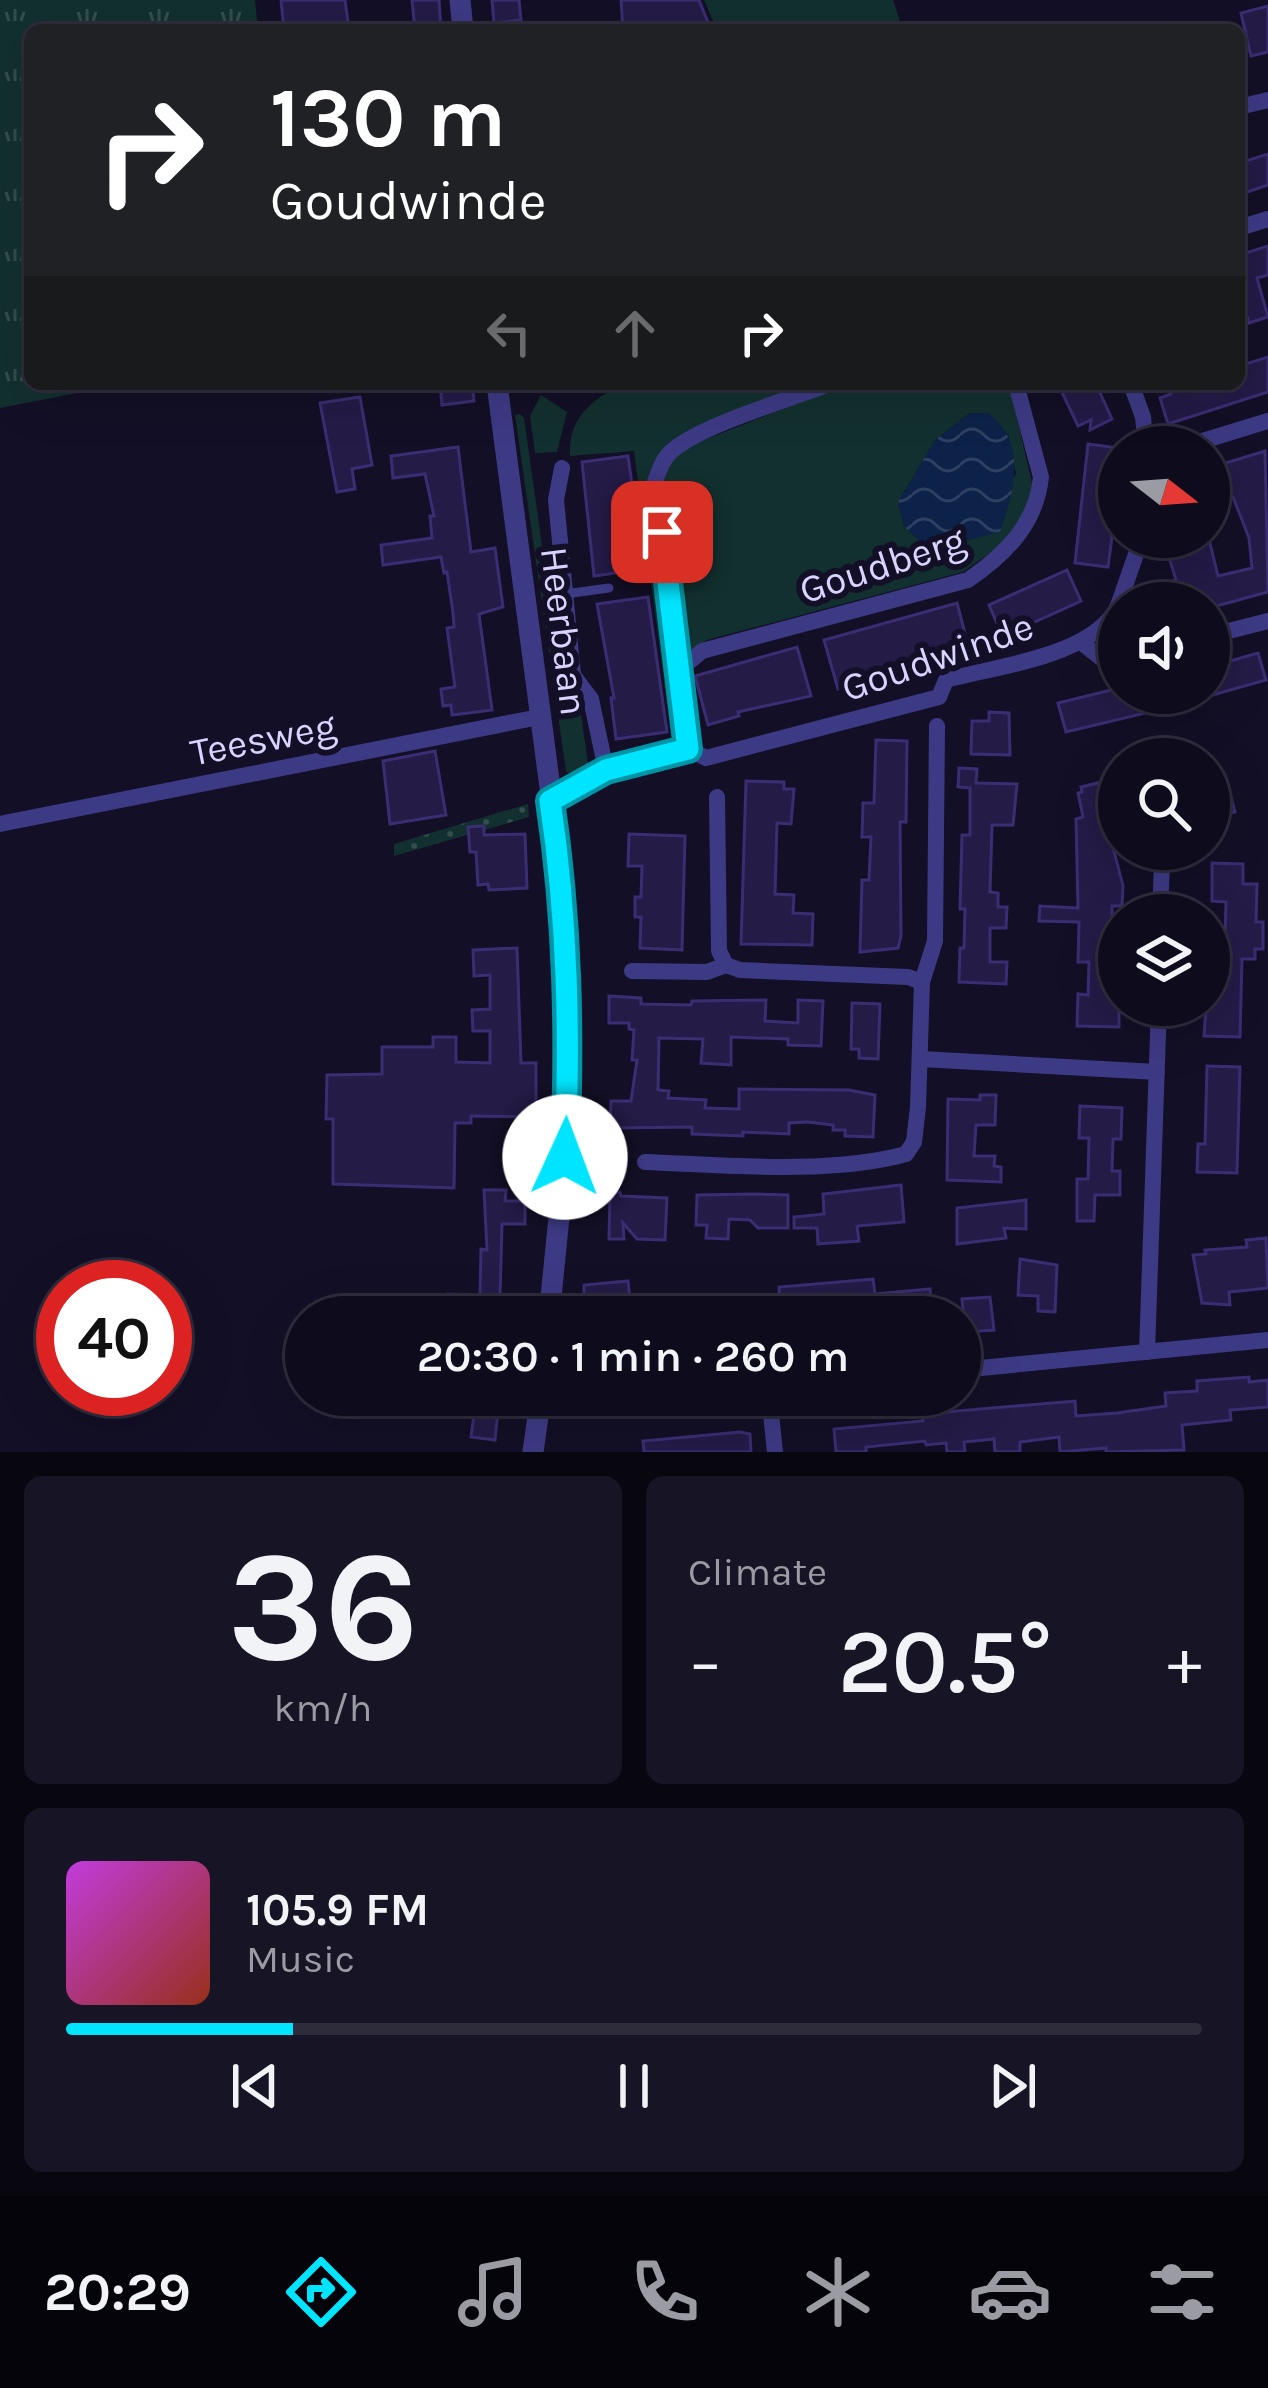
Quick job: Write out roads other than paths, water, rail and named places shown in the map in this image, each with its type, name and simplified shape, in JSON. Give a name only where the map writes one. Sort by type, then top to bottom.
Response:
[{"type":"street","name":"Heerbaan","points":[[498,390],[562,879],[569,1058],[551,1296]]},
{"type":"street","points":[[688,749],[655,482],[671,451],[694,437],[814,390]]},
{"type":"street","name":"Goudberg","points":[[676,673],[702,651],[968,580],[989,566],[1024,529],[1040,489],[1041,477],[1018,390]]},
{"type":"street","points":[[1134,390],[1144,426]]},
{"type":"street","points":[[1230,433],[1268,421]]},
{"type":"street","points":[[562,468],[556,500],[573,675],[591,699],[606,770]]},
{"type":"street","points":[[1230,631],[1268,621]]},
{"type":"street","name":"Goudwinde","points":[[550,801],[606,770],[688,749],[706,758],[939,697],[946,680],[1082,643],[1098,630]]},
{"type":"street","name":"Goudwinde","points":[[1082,643],[1098,656]]},
{"type":"street","name":"Teesweg","points":[[0,824],[539,717]]},
{"type":"street","points":[[645,1162],[760,1166],[884,1160],[906,1154],[914,1142],[922,982],[935,940],[938,726]]},
{"type":"street","points":[[717,797],[719,950],[726,965]]},
{"type":"street","points":[[632,971],[707,973],[726,965],[740,970],[908,977],[922,982]]},
{"type":"street","points":[[1148,1352],[1158,1026]]},
{"type":"street","points":[[921,1059],[1156,1072]]},
{"type":"street","points":[[981,1368],[1268,1340]]},
{"type":"street","points":[[533,1452],[538,1416]]},
{"type":"street","points":[[771,1416],[775,1452]]},
{"type":"lane","points":[[565,594],[609,587]]},
{"type":"water","points":[[970,413],[988,413],[1001,425],[1013,453],[1013,484],[1000,532],[921,543],[904,526],[898,502],[935,440]]}]
